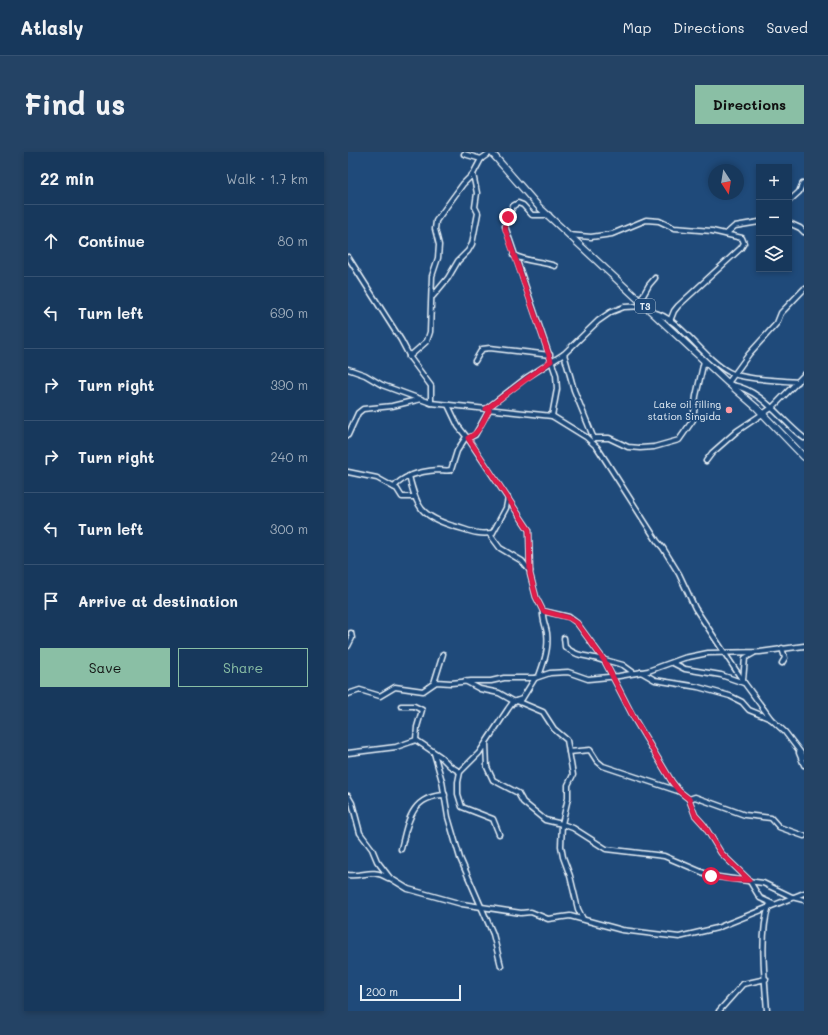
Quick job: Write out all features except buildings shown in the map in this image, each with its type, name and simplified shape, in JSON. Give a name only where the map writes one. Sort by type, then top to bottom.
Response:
[{"type":"highway","name":"T3","points":[[491,152],[535,202],[704,361],[762,412],[804,457]]},
{"type":"street","points":[[409,357],[429,336],[432,276],[438,258],[439,245],[435,229],[436,222],[463,184],[473,174],[481,159],[491,152]]},
{"type":"street","points":[[464,154],[473,158],[481,159]]},
{"type":"street","points":[[473,158],[476,169]]},
{"type":"street","points":[[432,298],[448,278],[458,260],[468,252],[472,244],[478,213],[475,207],[477,193],[473,174]]},
{"type":"street","points":[[790,200],[799,192],[803,183]]},
{"type":"street","points":[[550,215],[532,215],[520,203],[514,204],[505,226],[513,255],[550,354],[557,388],[552,416]]},
{"type":"street","points":[[569,235],[584,238],[612,234],[646,220],[660,220],[674,228],[726,234],[743,239],[744,243],[741,248],[678,306],[670,321]]},
{"type":"street","points":[[726,234],[735,226],[756,222]]},
{"type":"street","points":[[792,224],[800,228],[804,232]]},
{"type":"street","points":[[513,255],[529,262],[555,266]]},
{"type":"street","points":[[348,256],[401,340],[409,357],[431,386],[431,403]]},
{"type":"street","points":[[640,301],[649,285],[655,278]]},
{"type":"street","points":[[804,289],[782,313],[777,323],[734,374],[730,384],[743,388],[772,406],[782,419],[804,438]]},
{"type":"street","points":[[394,488],[399,482],[409,476],[428,471],[451,470],[457,451],[467,438],[475,435],[488,410],[497,401],[551,361],[564,354],[598,321],[611,312],[624,306],[645,306]]},
{"type":"street","points":[[652,312],[670,321],[709,358],[722,368],[734,374],[752,378],[798,382]]},
{"type":"street","points":[[475,361],[482,349],[490,348],[550,354]]},
{"type":"street","points":[[564,354],[574,390],[597,447],[657,541],[664,548],[679,574],[695,608],[744,682],[771,720],[785,732],[804,757]]},
{"type":"street","points":[[594,438],[609,438],[628,447],[640,448],[654,447],[679,440],[693,420],[696,396],[704,361]]},
{"type":"street","points":[[348,369],[365,375],[382,385],[431,403],[552,416],[586,437],[597,447]]},
{"type":"street","points":[[706,461],[712,452],[762,412],[772,406],[804,375]]},
{"type":"street","points":[[348,435],[360,411],[422,399]]},
{"type":"street","points":[[497,401],[496,404],[498,410]]},
{"type":"street","points":[[448,405],[467,438],[529,530],[531,544],[530,571],[534,589],[543,611],[547,641],[546,657],[537,677],[523,698],[516,701],[508,709],[486,744],[460,772],[457,788],[460,804],[465,809],[493,820],[499,834]]},
{"type":"street","points":[[348,472],[377,478],[394,488],[402,497],[415,497]]},
{"type":"street","points":[[409,476],[415,497],[424,512],[437,521],[475,534],[492,533]]},
{"type":"street","points":[[508,498],[506,508],[492,533],[492,538],[498,546],[520,559],[530,571]]},
{"type":"street","points":[[543,611],[574,620],[613,675],[637,724],[679,791],[689,799],[695,815],[704,825],[721,853],[749,880],[760,898],[771,905]]},
{"type":"street","points":[[348,646],[352,638],[351,633]]},
{"type":"street","points":[[564,638],[565,647],[576,655],[592,657],[623,665],[634,673]]},
{"type":"street","points":[[434,683],[465,681],[486,682],[508,678],[537,677],[550,673],[567,672],[588,679],[613,675],[622,676],[642,672],[672,662],[708,653],[743,651],[756,652],[804,646]]},
{"type":"street","points":[[782,648],[785,658],[782,663]]},
{"type":"street","points":[[744,682],[745,658],[756,652]]},
{"type":"street","points":[[348,694],[360,690],[380,696],[395,687],[423,691],[434,683],[443,654]]},
{"type":"street","points":[[672,662],[685,669],[721,675],[744,682]]},
{"type":"street","points":[[642,672],[655,680],[698,687],[730,696],[742,702],[750,711],[771,720]]},
{"type":"street","points":[[616,683],[622,676]]},
{"type":"street","points":[[465,681],[480,689],[499,692],[545,714],[554,728],[566,737],[573,775],[568,784],[568,798],[562,824],[561,846],[578,909],[583,919]]},
{"type":"street","points":[[401,706],[414,706],[422,710],[417,728],[416,740]]},
{"type":"street","points":[[416,740],[460,772]]},
{"type":"street","points":[[348,753],[396,747],[416,740]]},
{"type":"street","points":[[486,744],[487,767],[493,780],[518,793],[523,802],[545,820],[573,828],[606,849],[664,856],[711,876],[731,880],[749,880],[771,886],[792,897],[804,900]]},
{"type":"street","points":[[797,749],[804,765]]},
{"type":"street","points":[[569,752],[590,750],[597,762],[603,766],[679,791]]},
{"type":"street","points":[[434,753],[445,795],[448,817],[460,858],[471,888],[482,908],[493,934],[501,966]]},
{"type":"street","points":[[401,848],[408,819],[412,811],[428,797],[437,794],[445,795]]},
{"type":"street","points":[[348,796],[352,803],[360,833],[372,850],[377,861],[390,878]]},
{"type":"street","points":[[689,799],[695,798],[745,815],[771,818],[780,827],[804,836]]},
{"type":"street","points":[[348,875],[357,875],[365,872],[379,874],[390,878],[408,889],[482,908],[521,913],[531,912],[548,919],[570,916],[622,930],[684,937],[717,928],[804,893]]},
{"type":"street","points":[[767,1011],[764,921],[771,905]]},
{"type":"street","points":[[719,1011],[742,985],[766,979]]},
{"type":"place","name":"Lake oil filling station Singida","points":[[729,410]]},
{"type":"route","points":[[508,217],[505,229],[513,255],[550,353],[551,361],[486,409],[489,410],[475,435],[468,438],[484,465],[520,514],[529,530],[531,544],[530,574],[536,597],[543,611],[569,618],[577,623],[613,675],[635,720],[652,746],[672,782],[679,791],[689,799],[695,815],[704,825],[721,853],[749,880],[731,880],[711,876]]}]
